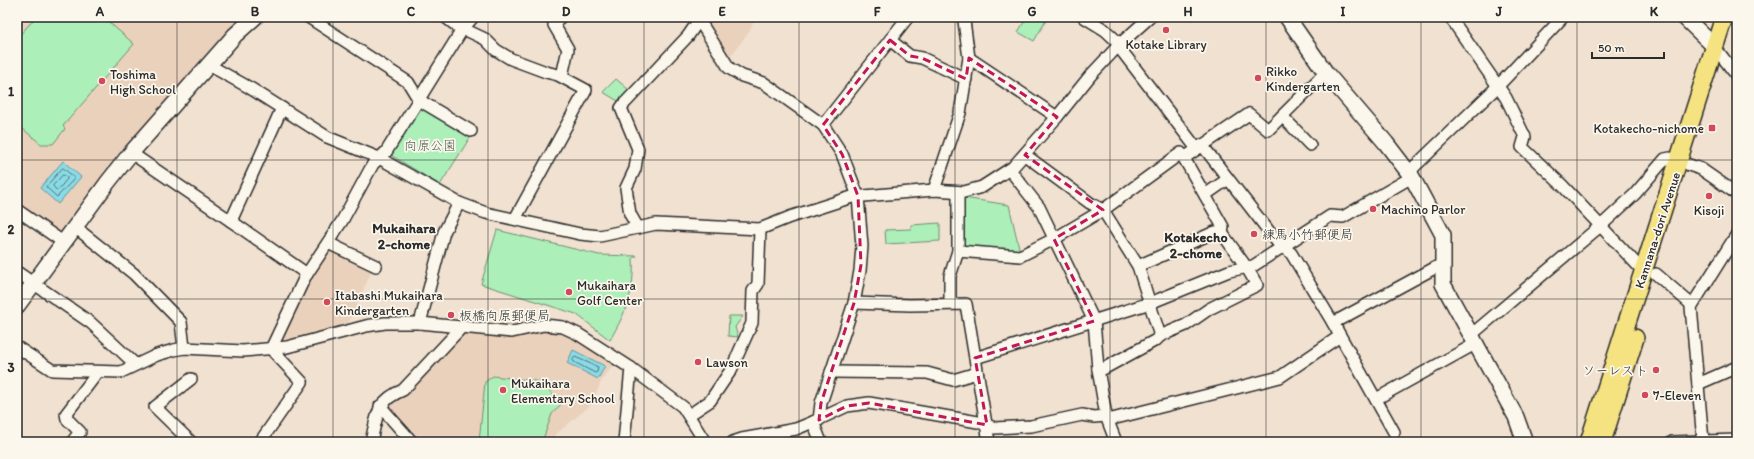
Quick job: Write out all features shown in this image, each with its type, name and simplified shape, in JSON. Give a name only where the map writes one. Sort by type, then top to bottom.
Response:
[{"type":"main road","name":"Kannana-dori Avenue","points":[[1719,52],[1724,17]]},
{"type":"main road","name":"Kannana-dori Avenue","points":[[1602,442],[1650,273],[1684,163],[1719,52],[1735,17]]},
{"type":"main road","name":"Kannana-dori Avenue","points":[[1589,442],[1650,273]]},
{"type":"street","points":[[17,306],[74,227],[131,153],[235,35],[254,17]]},
{"type":"street","points":[[308,17],[408,82],[419,100],[471,131]]},
{"type":"street","points":[[445,17],[462,30],[468,30],[485,39],[496,50],[511,59],[562,76],[586,90],[514,219]]},
{"type":"street","points":[[271,349],[307,274],[342,221],[373,164],[386,152],[462,30],[473,17]]},
{"type":"street","points":[[560,17],[554,25],[568,49],[562,76]]},
{"type":"street","points":[[823,125],[908,17]]},
{"type":"street","points":[[934,190],[960,113],[969,58],[964,20],[966,17]]},
{"type":"street","points":[[1084,17],[1105,30],[1119,45],[1199,147],[1228,179],[1278,243],[1291,253],[1333,323],[1394,432]]},
{"type":"street","points":[[209,65],[327,136],[379,158],[459,203],[486,213],[580,234],[600,236],[656,224],[760,229],[790,216],[858,196],[934,190],[958,192],[974,190],[1010,170],[1025,155],[1090,76],[1119,45],[1150,17]]},
{"type":"street","points":[[1287,17],[1326,72],[1411,175],[1443,235],[1443,284],[1516,417],[1525,442]]},
{"type":"street","points":[[1450,17],[1506,98],[1525,137],[1522,147],[1568,191],[1600,227],[1650,273],[1692,305]]},
{"type":"street","points":[[976,358],[1150,303],[1229,271],[1253,266],[1284,248],[1330,216],[1343,217],[1411,175],[1419,162],[1498,86],[1563,17]]},
{"type":"street","points":[[1684,17],[1719,52],[1737,76]]},
{"type":"street","points":[[697,18],[729,68],[742,76],[764,83],[823,125],[842,154],[858,196],[861,265],[854,303],[816,421],[821,442]]},
{"type":"street","points":[[638,228],[630,214],[626,188],[635,168],[638,149],[621,108],[688,36],[697,18]]},
{"type":"street","points":[[890,40],[910,56],[922,58],[966,78]]},
{"type":"street","points":[[969,58],[1057,117]]},
{"type":"street","points":[[1184,158],[1249,114],[1268,130],[1326,72]]},
{"type":"street","points":[[231,221],[282,108]]},
{"type":"street","points":[[1282,116],[1310,145]]},
{"type":"street","points":[[131,153],[307,274]]},
{"type":"street","points":[[958,250],[1020,256],[1054,239],[1103,210],[1181,153],[1223,227],[1222,233],[1256,281],[1257,285],[1254,288],[1209,309],[1186,325],[1160,336],[1156,340],[1103,369],[1098,369]]},
{"type":"street","points":[[1025,155],[1090,203],[1103,210],[1138,266],[1160,336]]},
{"type":"street","points":[[1376,399],[1473,340],[1600,227],[1635,194],[1666,159],[1670,158],[1701,169],[1737,194]]},
{"type":"street","points":[[1010,170],[1036,202],[1094,321],[1098,369],[1107,418],[1116,442]]},
{"type":"street","points":[[1205,195],[1228,179]]},
{"type":"street","points":[[950,303],[950,276],[958,250],[958,192]]},
{"type":"street","points":[[420,323],[444,232],[459,203]]},
{"type":"street","points":[[17,210],[63,242]]},
{"type":"street","points":[[74,227],[134,274],[181,322],[184,348]]},
{"type":"street","points":[[689,415],[710,401],[731,370],[752,324],[753,291],[758,284],[760,229]]},
{"type":"street","points":[[1138,266],[1215,232],[1222,233]]},
{"type":"street","points":[[1703,441],[1691,308],[1737,234]]},
{"type":"street","points":[[328,243],[376,266]]},
{"type":"street","points":[[1333,323],[1442,264]]},
{"type":"street","points":[[17,272],[91,322],[135,364]]},
{"type":"street","points":[[854,303],[910,305],[950,303],[966,304],[989,442]]},
{"type":"street","points":[[17,347],[52,370],[120,372],[135,364],[165,352],[184,348],[243,351],[271,349],[302,344],[366,326],[385,323],[420,323],[512,332],[544,325],[563,327],[578,334],[630,368],[683,407],[705,442]]},
{"type":"street","points":[[371,442],[380,406],[391,395],[403,390],[461,328]]},
{"type":"street","points":[[733,442],[742,438],[796,429],[847,406],[869,403],[978,422],[995,428],[1031,426],[1082,415],[1107,418],[1280,377],[1340,336]]},
{"type":"street","points":[[260,442],[302,382],[271,349]]},
{"type":"street","points":[[1698,384],[1737,367]]},
{"type":"street","points":[[624,442],[630,368]]},
{"type":"street","points":[[72,442],[80,432],[67,419],[66,414],[98,372]]},
{"type":"street","points":[[831,372],[927,373],[953,380],[977,373]]},
{"type":"street","points":[[191,379],[155,407],[191,442]]},
{"type":"street","points":[[380,406],[412,442]]},
{"type":"street","points":[[1672,442],[1737,440]]},
{"type":"highlighted area","points":[[890,40],[910,56],[922,58],[966,79],[969,58],[1057,117],[1025,155],[1103,210],[1054,239],[1094,321],[975,358],[987,425],[869,403],[847,406],[819,420],[821,403],[854,303],[861,265],[858,196],[842,154],[823,125]]},
{"type":"shaded area","name":"Toshima High School","points":[[27,17],[243,17],[142,133],[61,236],[17,205],[17,28]]},
{"type":"shaded area","points":[[703,17],[756,17],[749,32],[729,58],[706,19]]},
{"type":"shaded area","name":"Itabashi Mukaihara Kindergarten","points":[[328,247],[373,268],[346,328],[285,342],[281,337],[308,276]]},
{"type":"shaded area","name":"Mukaihara Elementary School","points":[[464,331],[522,338],[535,331],[561,332],[581,341],[615,363],[602,380],[591,405],[555,435],[555,442],[416,442],[388,409],[389,405],[398,400]]},
{"type":"green space","points":[[36,17],[103,17],[134,44],[63,126],[65,129],[53,144],[41,144],[17,124],[17,38]]},
{"type":"green space","points":[[1027,17],[1048,17],[1034,41],[1018,32]]},
{"type":"green space","points":[[616,79],[629,90],[618,101],[603,92]]},
{"type":"green space","name":"向原公園","points":[[421,105],[471,136],[440,185],[389,154]]},
{"type":"green space","points":[[964,198],[1009,205],[1020,252],[963,247]]},
{"type":"green space","points":[[940,223],[940,241],[886,244],[885,230],[911,229],[911,225]]},
{"type":"green space","name":"Mukaihara Golf Center","points":[[497,230],[599,255],[637,256],[633,258],[631,291],[628,301],[621,320],[610,340],[576,314],[481,284]]},
{"type":"green space","points":[[729,316],[743,316],[735,327],[738,337],[728,336]]},
{"type":"green space","points":[[493,376],[542,382],[561,404],[552,414],[542,442],[479,442],[485,382]]},
{"type":"water","points":[[63,161],[81,177],[58,204],[40,188]]},
{"type":"water","points":[[573,350],[605,366],[598,379],[567,363]]},
{"type":"place","name":"Kotake Library","points":[[1166,30]]},
{"type":"place","name":"Rikko Kindergarten","points":[[1258,78]]},
{"type":"place","name":"Toshima High School","points":[[102,81]]},
{"type":"place","name":"Kotakecho-nichome","points":[[1712,128]]},
{"type":"place","name":"Kisoji","points":[[1709,196]]},
{"type":"place","name":"Machino Parlor","points":[[1373,209]]},
{"type":"place","name":"練馬小竹郵便局","points":[[1254,234]]},
{"type":"place","name":"Mukaihara Golf Center","points":[[569,292]]},
{"type":"place","name":"Itabashi Mukaihara Kindergarten","points":[[327,302]]},
{"type":"place","name":"板橋向原郵便局","points":[[451,315]]},
{"type":"place","name":"Lawson","points":[[698,362]]},
{"type":"place","name":"ソーレスト","points":[[1656,370]]},
{"type":"place","name":"Mukaihara Elementary School","points":[[503,390]]},
{"type":"place","name":"7-Eleven","points":[[1645,395]]},
{"type":"district","name":"Mukaihara 2-chome","points":[[404,236]]},
{"type":"district","name":"Kotakecho 2-chome","points":[[1196,246]]}]
